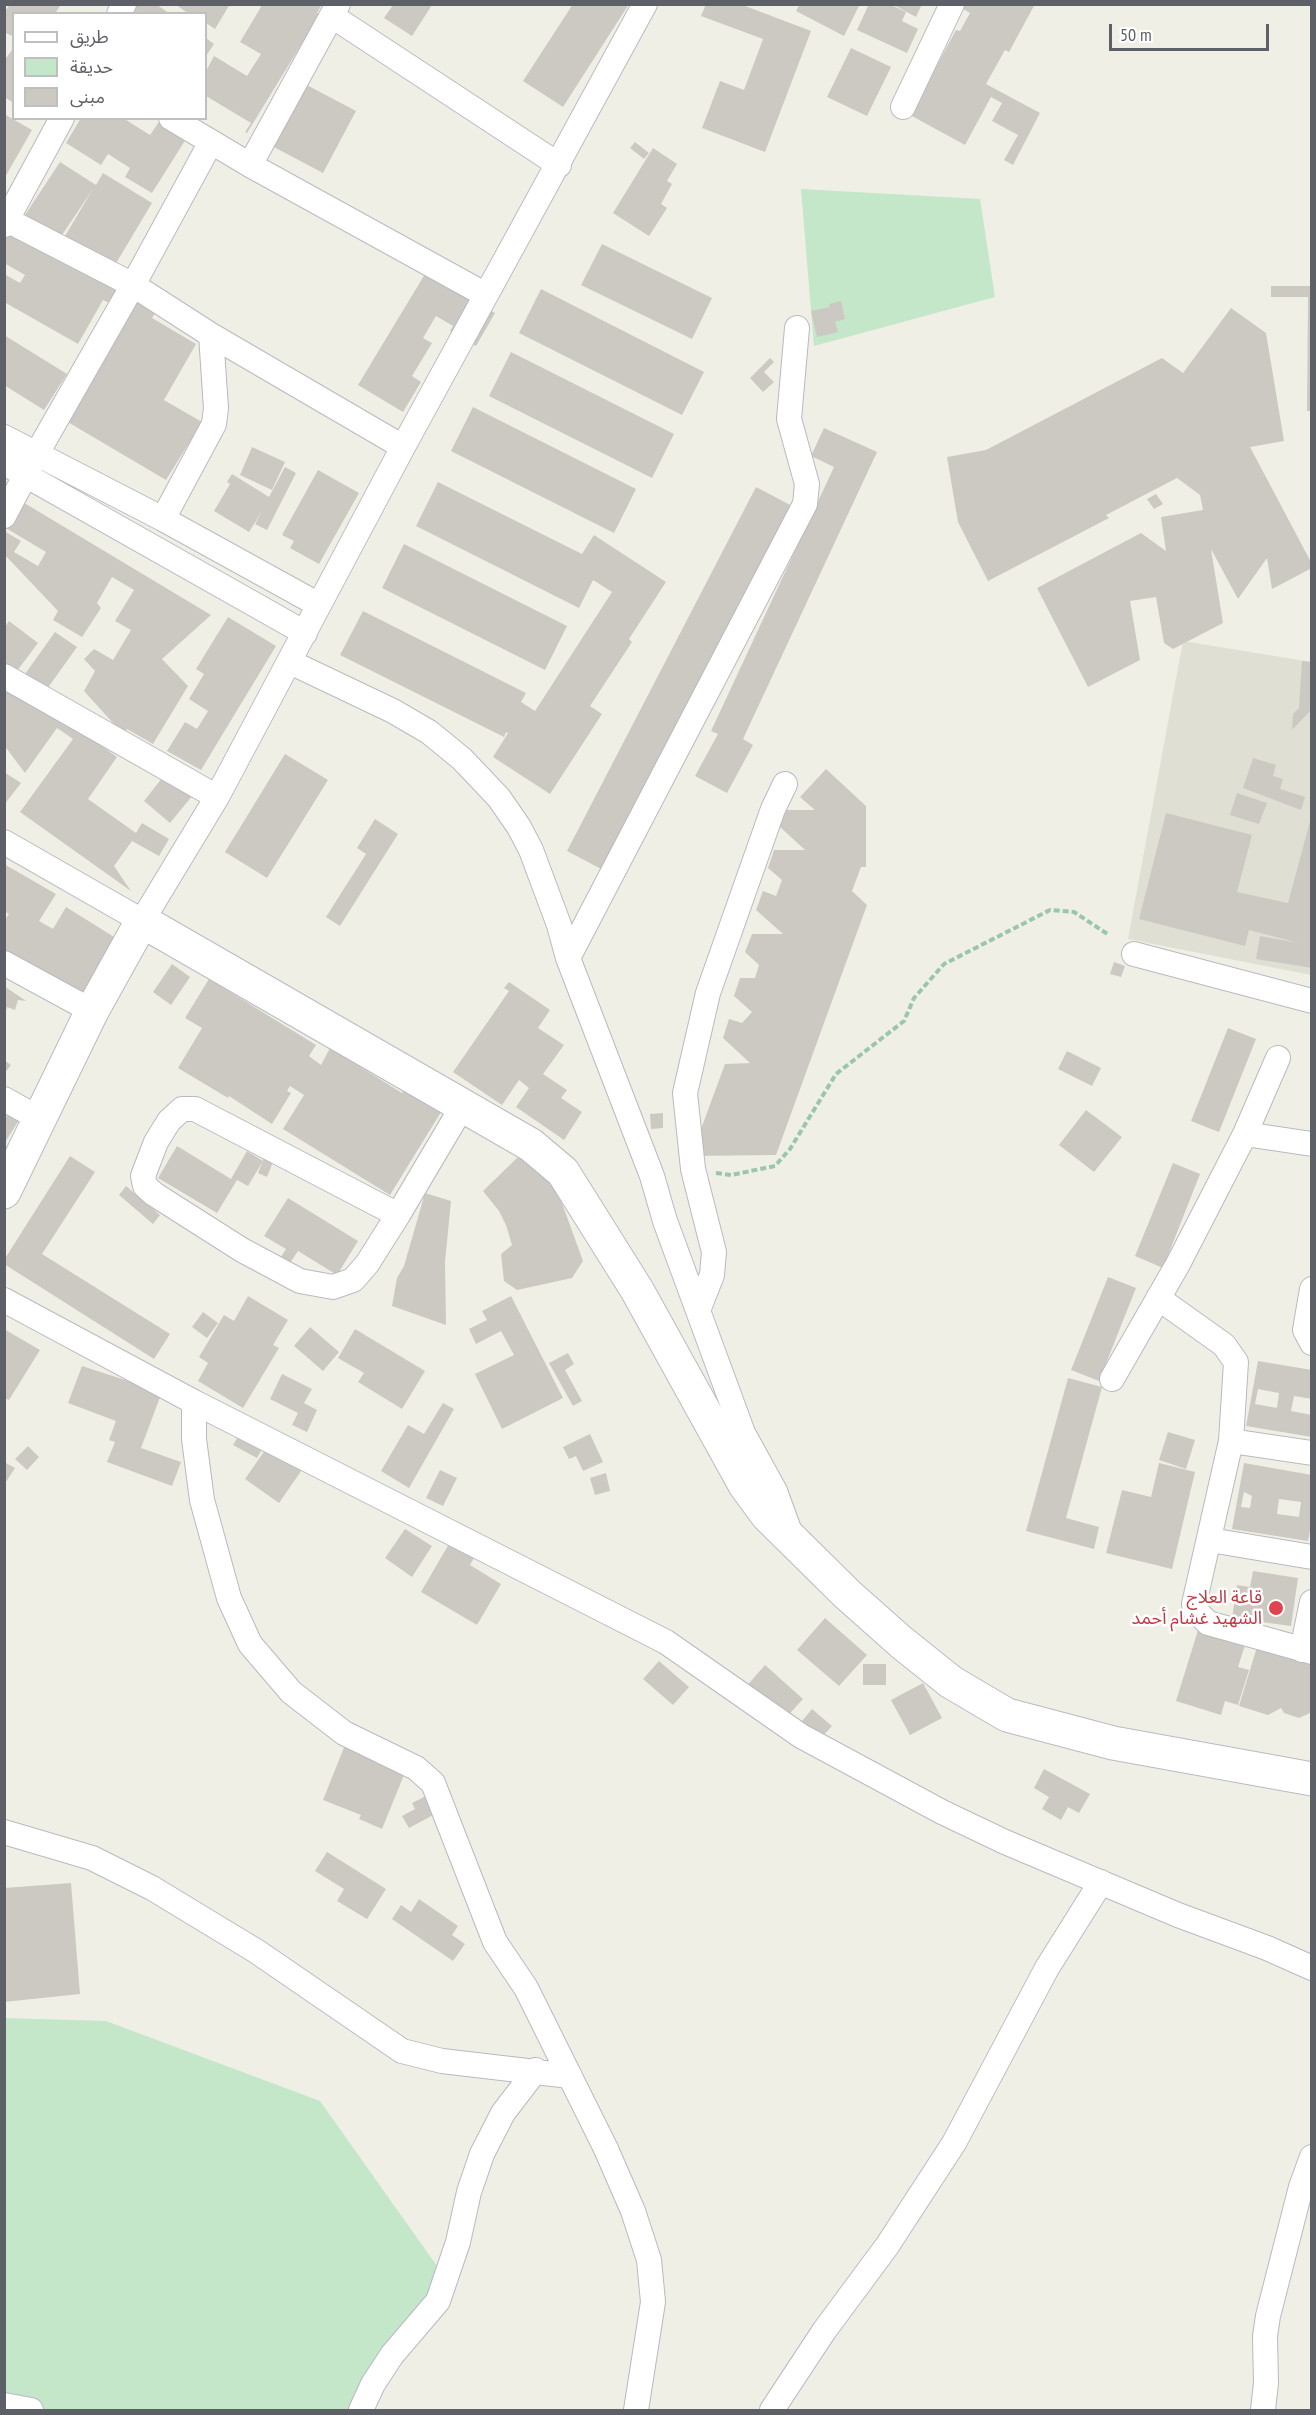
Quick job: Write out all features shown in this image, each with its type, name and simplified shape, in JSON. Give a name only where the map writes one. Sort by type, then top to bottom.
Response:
[{"type":"street","points":[[4,1192],[92,1011],[142,921],[217,798],[403,447],[560,165],[645,4]]},
{"type":"street","points":[[903,107],[952,4]]},
{"type":"street","points":[[250,165],[335,10],[560,165]]},
{"type":"street","points":[[61,120],[6,223],[134,285],[211,335],[403,447]]},
{"type":"street","points":[[174,120],[250,165],[486,295]]},
{"type":"street","points":[[4,516],[134,285],[211,142]]},
{"type":"street","points":[[568,958],[805,504],[807,484],[789,419],[796,328]]},
{"type":"street","points":[[163,519],[214,424],[216,408],[211,335]]},
{"type":"street","points":[[4,437],[32,465],[305,633]]},
{"type":"street","points":[[4,463],[32,465],[163,519],[319,605]]},
{"type":"street","points":[[290,662],[415,723],[443,743],[499,798],[526,839],[559,925],[568,958],[652,1176],[665,1221],[743,1432],[775,1491],[795,1545]]},
{"type":"street","points":[[4,676],[217,798]]},
{"type":"street","points":[[699,1308],[712,1275],[714,1252],[693,1169],[685,1093],[708,993],[773,809],[785,784]]},
{"type":"street","points":[[4,842],[531,1145],[563,1172],[637,1290],[745,1485],[767,1515],[795,1545],[901,1642],[951,1682],[1007,1715],[1113,1743],[1311,1779]]},
{"type":"street","points":[[1134,954],[1311,1001]]},
{"type":"street","points":[[4,963],[92,1011]]},
{"type":"street","points":[[1112,1379],[1245,1134],[1278,1058]]},
{"type":"street","points":[[4,1099],[40,1119]]},
{"type":"street","points":[[398,1215],[195,1109],[182,1109],[169,1121],[156,1142],[143,1176],[146,1186],[154,1194],[242,1250],[300,1281],[333,1287],[353,1280],[367,1264],[398,1215],[462,1107]]},
{"type":"street","points":[[1245,1134],[1311,1144]]},
{"type":"street","points":[[1311,1289],[1305,1330],[1311,1342]]},
{"type":"street","points":[[1158,1298],[1224,1345],[1234,1356],[1237,1377],[1231,1442],[1194,1604],[1202,1619],[1208,1623],[1307,1651],[1311,1602]]},
{"type":"street","points":[[4,1300],[194,1402],[666,1642],[801,1736],[942,1812],[1005,1842],[1210,1929],[1267,1948],[1311,1968]]},
{"type":"street","points":[[194,1402],[194,1439],[202,1500],[229,1598],[250,1644],[291,1692],[344,1733],[395,1760],[416,1768],[433,1783],[495,1942],[526,1988],[606,2149],[633,2211],[649,2260],[653,2302],[636,2410]]},
{"type":"street","points":[[1231,1442],[1311,1453]]},
{"type":"street","points":[[1210,1540],[1311,1557]]},
{"type":"street","points":[[4,1832],[92,1858],[152,1888],[256,1951],[402,2051],[442,2061],[536,2070],[570,2076]]},
{"type":"street","points":[[772,2410],[824,2331],[887,2246],[954,2143],[1047,1968],[1101,1882]]},
{"type":"street","points":[[361,2410],[373,2384],[392,2355],[438,2301],[458,2242],[469,2192],[482,2154],[503,2113],[536,2070]]},
{"type":"street","points":[[1263,2410],[1266,2383],[1265,2336],[1268,2316],[1301,2187],[1311,2157]]},
{"type":"street","points":[[4,2405],[31,2410]]},
{"type":"path","points":[[693,1169],[731,1175],[775,1166],[790,1149],[836,1074],[904,1021],[914,998],[944,964],[977,945],[999,937],[1050,910],[1074,912],[1109,935]]},
{"type":"shaded area","points":[[1183,641],[1311,662],[1311,975],[1128,939]]},
{"type":"green space","points":[[801,189],[980,199],[995,297],[814,346]]},
{"type":"green space","points":[[5,2018],[106,2021],[320,2101],[442,2273],[372,2410],[5,2410]]},
{"type":"building","points":[[10,4],[61,4],[56,12],[12,12],[12,36],[4,32],[4,13]]},
{"type":"building","points":[[130,4],[156,4],[167,12],[125,12]]},
{"type":"building","points":[[175,4],[230,4],[215,29],[207,24],[207,12],[186,12]]},
{"type":"building","points":[[257,4],[322,4],[317,13],[320,14],[247,133],[245,132],[251,123],[207,97],[207,69],[214,56],[247,76],[261,54],[240,42],[261,7]]},
{"type":"building","points":[[573,4],[629,4],[563,107],[523,81]]},
{"type":"building","points":[[706,4],[740,4],[811,31],[765,152],[702,128],[720,81],[744,90],[763,39],[701,16]]},
{"type":"building","points":[[800,4],[860,4],[844,36],[796,11]]},
{"type":"building","points":[[869,4],[889,4],[906,12],[902,21],[918,29],[907,53],[857,30]]},
{"type":"building","points":[[892,4],[922,4],[916,17]]},
{"type":"building","points":[[955,4],[1035,4],[1009,52],[1005,50],[986,84],[1040,113],[1013,165],[1004,160],[1018,135],[992,121],[1002,103],[991,97],[965,145],[910,115],[956,30],[960,31],[970,13]]},
{"type":"building","points":[[393,5],[432,5],[412,36],[384,18]]},
{"type":"building","points":[[207,39],[214,44],[207,54]]},
{"type":"building","points":[[851,48],[891,67],[867,116],[827,97]]},
{"type":"building","points":[[12,50],[12,102],[4,97],[4,61]]},
{"type":"building","points":[[303,83],[356,111],[323,173],[270,145]]},
{"type":"building","points":[[4,114],[32,130],[4,179]]},
{"type":"building","points":[[80,120],[126,120],[150,135],[159,122],[186,139],[152,193],[125,177],[130,168],[108,154],[101,165],[66,143]]},
{"type":"building","points":[[635,142],[649,153],[644,159],[630,148]]},
{"type":"building","points":[[653,148],[677,164],[667,181],[672,184],[661,204],[667,208],[649,236],[613,213]]},
{"type":"building","points":[[60,162],[96,185],[103,173],[152,203],[112,270],[62,241],[93,189],[60,238],[25,215]]},
{"type":"building","points":[[11,229],[121,292],[113,305],[103,300],[78,344],[4,302],[4,274],[20,283],[25,275],[4,263],[4,241]]},
{"type":"building","points":[[602,244],[712,298],[692,339],[581,285]]},
{"type":"building","points":[[431,264],[468,297],[495,313],[476,346],[450,331],[453,326],[436,316],[423,338],[432,343],[412,376],[421,382],[403,412],[358,385]]},
{"type":"building","points":[[1271,286],[1312,286],[1312,411],[1307,411],[1308,297],[1271,297]]},
{"type":"building","points":[[541,289],[704,372],[682,415],[519,333]]},
{"type":"building","points":[[133,298],[156,311],[152,318],[196,344],[164,400],[202,422],[166,480],[61,418]]},
{"type":"building","points":[[841,301],[845,319],[835,322],[838,332],[817,337],[811,311],[830,307],[829,304]]},
{"type":"building","points":[[1231,308],[1266,333],[1284,441],[1250,447],[1312,564],[1312,568],[1272,589],[1267,558],[1238,599],[1211,549],[1223,623],[1173,649],[1164,643],[1156,597],[1130,601],[1140,660],[1088,687],[1037,588],[1141,533],[1166,551],[1161,517],[1203,510],[1200,495],[1177,478],[1106,515],[1109,518],[988,581],[958,522],[947,457],[986,450],[1162,358],[1183,373]]},
{"type":"building","points":[[4,335],[67,374],[44,410],[4,385]]},
{"type":"building","points":[[511,352],[674,434],[652,478],[489,396]]},
{"type":"building","points":[[770,358],[774,362],[764,372],[774,382],[763,392],[750,378]]},
{"type":"building","points":[[473,407],[636,489],[614,533],[451,451]]},
{"type":"building","points":[[824,428],[877,452],[743,739],[753,745],[727,793],[695,776],[718,734],[711,731],[834,467],[811,456]]},
{"type":"building","points":[[252,447],[285,462],[272,490],[240,475]]},
{"type":"building","points":[[285,467],[296,473],[267,530],[255,524],[262,511],[249,532],[214,511],[230,484],[227,482],[232,474],[269,497]]},
{"type":"building","points":[[318,470],[359,493],[319,564],[290,548],[294,541],[282,535]]},
{"type":"building","points":[[438,482],[582,554],[594,535],[666,582],[629,639],[632,642],[590,706],[602,714],[550,794],[493,757],[508,733],[506,732],[504,737],[340,655],[363,611],[526,693],[521,702],[535,711],[612,592],[593,580],[579,608],[416,526]]},
{"type":"building","points":[[756,487],[794,507],[605,871],[567,851]]},
{"type":"building","points":[[1156,494],[1163,504],[1154,509],[1147,499]]},
{"type":"building","points":[[16,498],[211,615],[162,659],[188,686],[153,744],[127,729],[123,734],[84,691],[95,671],[84,659],[94,649],[113,660],[131,630],[115,621],[134,590],[112,577],[97,603],[101,608],[82,637],[53,620],[58,611],[4,554],[4,531],[21,541],[14,552],[38,566],[46,552],[4,527]]},
{"type":"building","points":[[404,544],[567,626],[545,670],[382,588]]},
{"type":"building","points":[[228,617],[276,646],[201,770],[167,751],[185,722],[197,729],[208,711],[189,699],[204,674],[196,669]]},
{"type":"building","points":[[9,621],[38,643],[17,671],[4,662],[4,628]]},
{"type":"building","points":[[55,632],[77,647],[47,689],[25,674]]},
{"type":"building","points":[[1302,661],[1312,662],[1312,709],[1292,730],[1293,714],[1299,708]]},
{"type":"building","points":[[4,675],[117,757],[88,799],[136,833],[142,823],[169,839],[159,856],[132,841],[114,866],[131,891],[20,812],[73,739],[57,728],[25,773],[4,745]]},
{"type":"building","points":[[285,754],[328,780],[267,878],[225,852]]},
{"type":"building","points":[[1253,758],[1276,765],[1273,776],[1283,779],[1280,789],[1305,797],[1301,810],[1243,788]]},
{"type":"building","points":[[826,769],[866,806],[866,867],[861,867],[852,891],[867,905],[776,1155],[691,1156],[725,1064],[750,1063],[723,1038],[729,1019],[742,1023],[752,1012],[734,996],[740,978],[755,978],[759,965],[745,952],[752,934],[783,934],[756,910],[763,891],[776,896],[782,880],[768,868],[774,850],[805,850],[780,827],[786,810],[815,810],[800,797]]},
{"type":"building","points":[[4,772],[21,783],[4,805]]},
{"type":"building","points":[[166,773],[193,795],[170,823],[144,801]]},
{"type":"building","points":[[1237,793],[1267,803],[1259,824],[1230,815]]},
{"type":"building","points":[[1166,813],[1252,835],[1237,892],[1288,903],[1312,814],[1312,968],[1256,959],[1260,936],[1299,943],[1249,930],[1245,946],[1139,919]]},
{"type":"building","points":[[375,819],[398,834],[340,926],[326,917],[366,854],[357,848]]},
{"type":"building","points":[[4,864],[56,894],[39,921],[53,929],[66,907],[119,940],[82,1000],[4,950],[4,921],[9,914],[4,911]]},
{"type":"building","points":[[1114,962],[1125,966],[1121,977],[1110,974]]},
{"type":"building","points":[[172,964],[190,977],[171,1005],[153,992]]},
{"type":"building","points":[[209,979],[316,1045],[309,1056],[321,1065],[330,1048],[402,1093],[409,1081],[446,1104],[390,1195],[283,1129],[304,1095],[290,1086],[287,1091],[291,1093],[272,1124],[229,1096],[228,1098],[178,1068],[202,1028],[185,1018]]},
{"type":"building","points":[[509,982],[550,1010],[538,1028],[564,1045],[543,1074],[567,1090],[561,1098],[582,1112],[564,1140],[516,1107],[529,1088],[519,1080],[502,1105],[453,1072],[509,991],[504,988]]},
{"type":"building","points":[[4,986],[26,1001],[18,1000],[15,1010],[7,1007],[5,1015]]},
{"type":"building","points":[[1228,1028],[1256,1039],[1219,1132],[1191,1121]]},
{"type":"building","points":[[1067,1051],[1101,1068],[1092,1086],[1058,1069]]},
{"type":"building","points":[[4,1060],[11,1065],[4,1074]]},
{"type":"building","points":[[1086,1110],[1122,1137],[1094,1172],[1059,1145]]},
{"type":"building","points":[[9,1113],[19,1120],[4,1144],[4,1120]]},
{"type":"building","points":[[663,1113],[663,1128],[651,1129],[650,1114]]},
{"type":"building","points":[[177,1146],[231,1179],[247,1151],[263,1161],[248,1186],[237,1180],[217,1213],[158,1178]]},
{"type":"building","points":[[266,1153],[275,1157],[267,1177],[258,1173]]},
{"type":"building","points":[[70,1156],[95,1172],[42,1254],[170,1334],[154,1359],[4,1264],[4,1260]]},
{"type":"building","points":[[518,1157],[555,1184],[583,1261],[572,1278],[517,1290],[504,1281],[501,1254],[512,1245],[506,1225],[499,1211],[483,1191]]},
{"type":"building","points":[[1173,1163],[1200,1174],[1163,1268],[1135,1256]]},
{"type":"building","points":[[126,1186],[160,1215],[153,1224],[119,1195]]},
{"type":"building","points":[[425,1193],[451,1201],[445,1262],[446,1325],[392,1306],[397,1278],[404,1266]]},
{"type":"building","points":[[288,1198],[358,1241],[337,1275],[298,1251],[290,1263],[281,1257],[286,1249],[264,1236]]},
{"type":"building","points":[[1108,1277],[1136,1288],[1099,1381],[1071,1370]]},
{"type":"building","points":[[248,1296],[288,1320],[273,1345],[279,1348],[243,1408],[198,1381],[208,1363],[199,1357],[224,1315],[234,1321]]},
{"type":"building","points":[[511,1296],[563,1398],[502,1429],[475,1374],[514,1355],[501,1331],[476,1344],[469,1329],[487,1320],[482,1311]]},
{"type":"building","points":[[203,1312],[218,1323],[207,1338],[192,1327]]},
{"type":"building","points":[[310,1327],[339,1352],[323,1371],[294,1346]]},
{"type":"building","points":[[4,1329],[40,1350],[9,1400],[4,1398]]},
{"type":"building","points":[[355,1329],[425,1371],[402,1409],[358,1382],[364,1373],[338,1358]]},
{"type":"building","points":[[568,1353],[574,1364],[565,1370],[582,1401],[573,1406],[549,1363]]},
{"type":"building","points":[[1258,1361],[1312,1370],[1312,1399],[1294,1396],[1291,1411],[1312,1415],[1312,1437],[1246,1426]],"holes":[[[1258,1389],[1279,1393],[1277,1408],[1255,1404]]]},
{"type":"building","points":[[82,1366],[162,1392],[141,1448],[181,1462],[172,1486],[107,1462],[115,1442],[109,1440],[116,1421],[68,1403]]},
{"type":"building","points":[[282,1374],[312,1389],[304,1403],[317,1410],[307,1432],[292,1425],[298,1413],[270,1399]]},
{"type":"building","points":[[1068,1378],[1102,1387],[1066,1518],[1099,1527],[1094,1549],[1026,1531]]},
{"type":"building","points":[[443,1403],[454,1409],[409,1488],[381,1471],[408,1425],[424,1434]]},
{"type":"building","points":[[246,1423],[270,1436],[257,1458],[233,1445]]},
{"type":"building","points":[[1168,1432],[1195,1440],[1186,1469],[1159,1460]]},
{"type":"building","points":[[590,1434],[603,1462],[583,1471],[576,1456],[569,1459],[563,1447]]},
{"type":"building","points":[[272,1440],[306,1464],[279,1503],[245,1479]]},
{"type":"building","points":[[28,1446],[39,1457],[27,1470],[15,1459]]},
{"type":"building","points":[[4,1462],[15,1468],[4,1485]]},
{"type":"building","points":[[1159,1463],[1195,1472],[1172,1569],[1106,1553],[1122,1490],[1151,1497]]},
{"type":"building","points":[[1244,1463],[1312,1475],[1312,1521],[1308,1541],[1232,1529]],"holes":[[[1244,1492],[1252,1496],[1250,1508],[1241,1507]],[[1279,1499],[1301,1502],[1299,1517],[1277,1514]]]},
{"type":"building","points":[[440,1470],[457,1478],[443,1506],[426,1498]]},
{"type":"building","points":[[606,1473],[610,1491],[595,1495],[590,1478]]},
{"type":"building","points":[[405,1529],[432,1546],[412,1577],[385,1558]]},
{"type":"building","points":[[450,1542],[475,1556],[470,1565],[501,1584],[477,1625],[421,1592]]},
{"type":"building","points":[[1253,1571],[1298,1578],[1291,1626],[1232,1618],[1237,1585],[1250,1587]]},
{"type":"building","points":[[825,1618],[867,1655],[839,1686],[797,1650]]},
{"type":"building","points":[[1199,1627],[1246,1642],[1238,1667],[1249,1670],[1238,1705],[1225,1701],[1221,1715],[1176,1701]]},
{"type":"building","points":[[1260,1637],[1312,1653],[1312,1712],[1299,1718],[1284,1713],[1281,1708],[1268,1715],[1239,1706]]},
{"type":"building","points":[[659,1661],[689,1687],[673,1705],[643,1679]]},
{"type":"building","points":[[863,1664],[886,1664],[886,1685],[863,1685]]},
{"type":"building","points":[[765,1665],[803,1699],[782,1722],[744,1689]]},
{"type":"building","points":[[923,1683],[942,1718],[910,1735],[891,1700]]},
{"type":"building","points":[[812,1709],[832,1726],[821,1738],[802,1721]]},
{"type":"building","points":[[345,1745],[406,1770],[382,1829],[359,1819],[361,1815],[323,1800]]},
{"type":"building","points":[[1044,1769],[1090,1794],[1079,1813],[1068,1807],[1061,1820],[1042,1809],[1049,1797],[1034,1788]]},
{"type":"building","points":[[426,1796],[435,1814],[409,1828],[402,1816],[415,1809],[412,1803]]},
{"type":"building","points":[[327,1852],[386,1889],[367,1919],[337,1901],[344,1889],[315,1871]]},
{"type":"building","points":[[71,1883],[80,1994],[4,2002],[4,1888]]},
{"type":"building","points":[[419,1899],[458,1926],[452,1935],[465,1944],[453,1961],[392,1919],[401,1905],[411,1912]]},
{"type":"place","name":"قاعة العلاج الشهيد غشام أحمد","points":[[1276,1608]]}]
